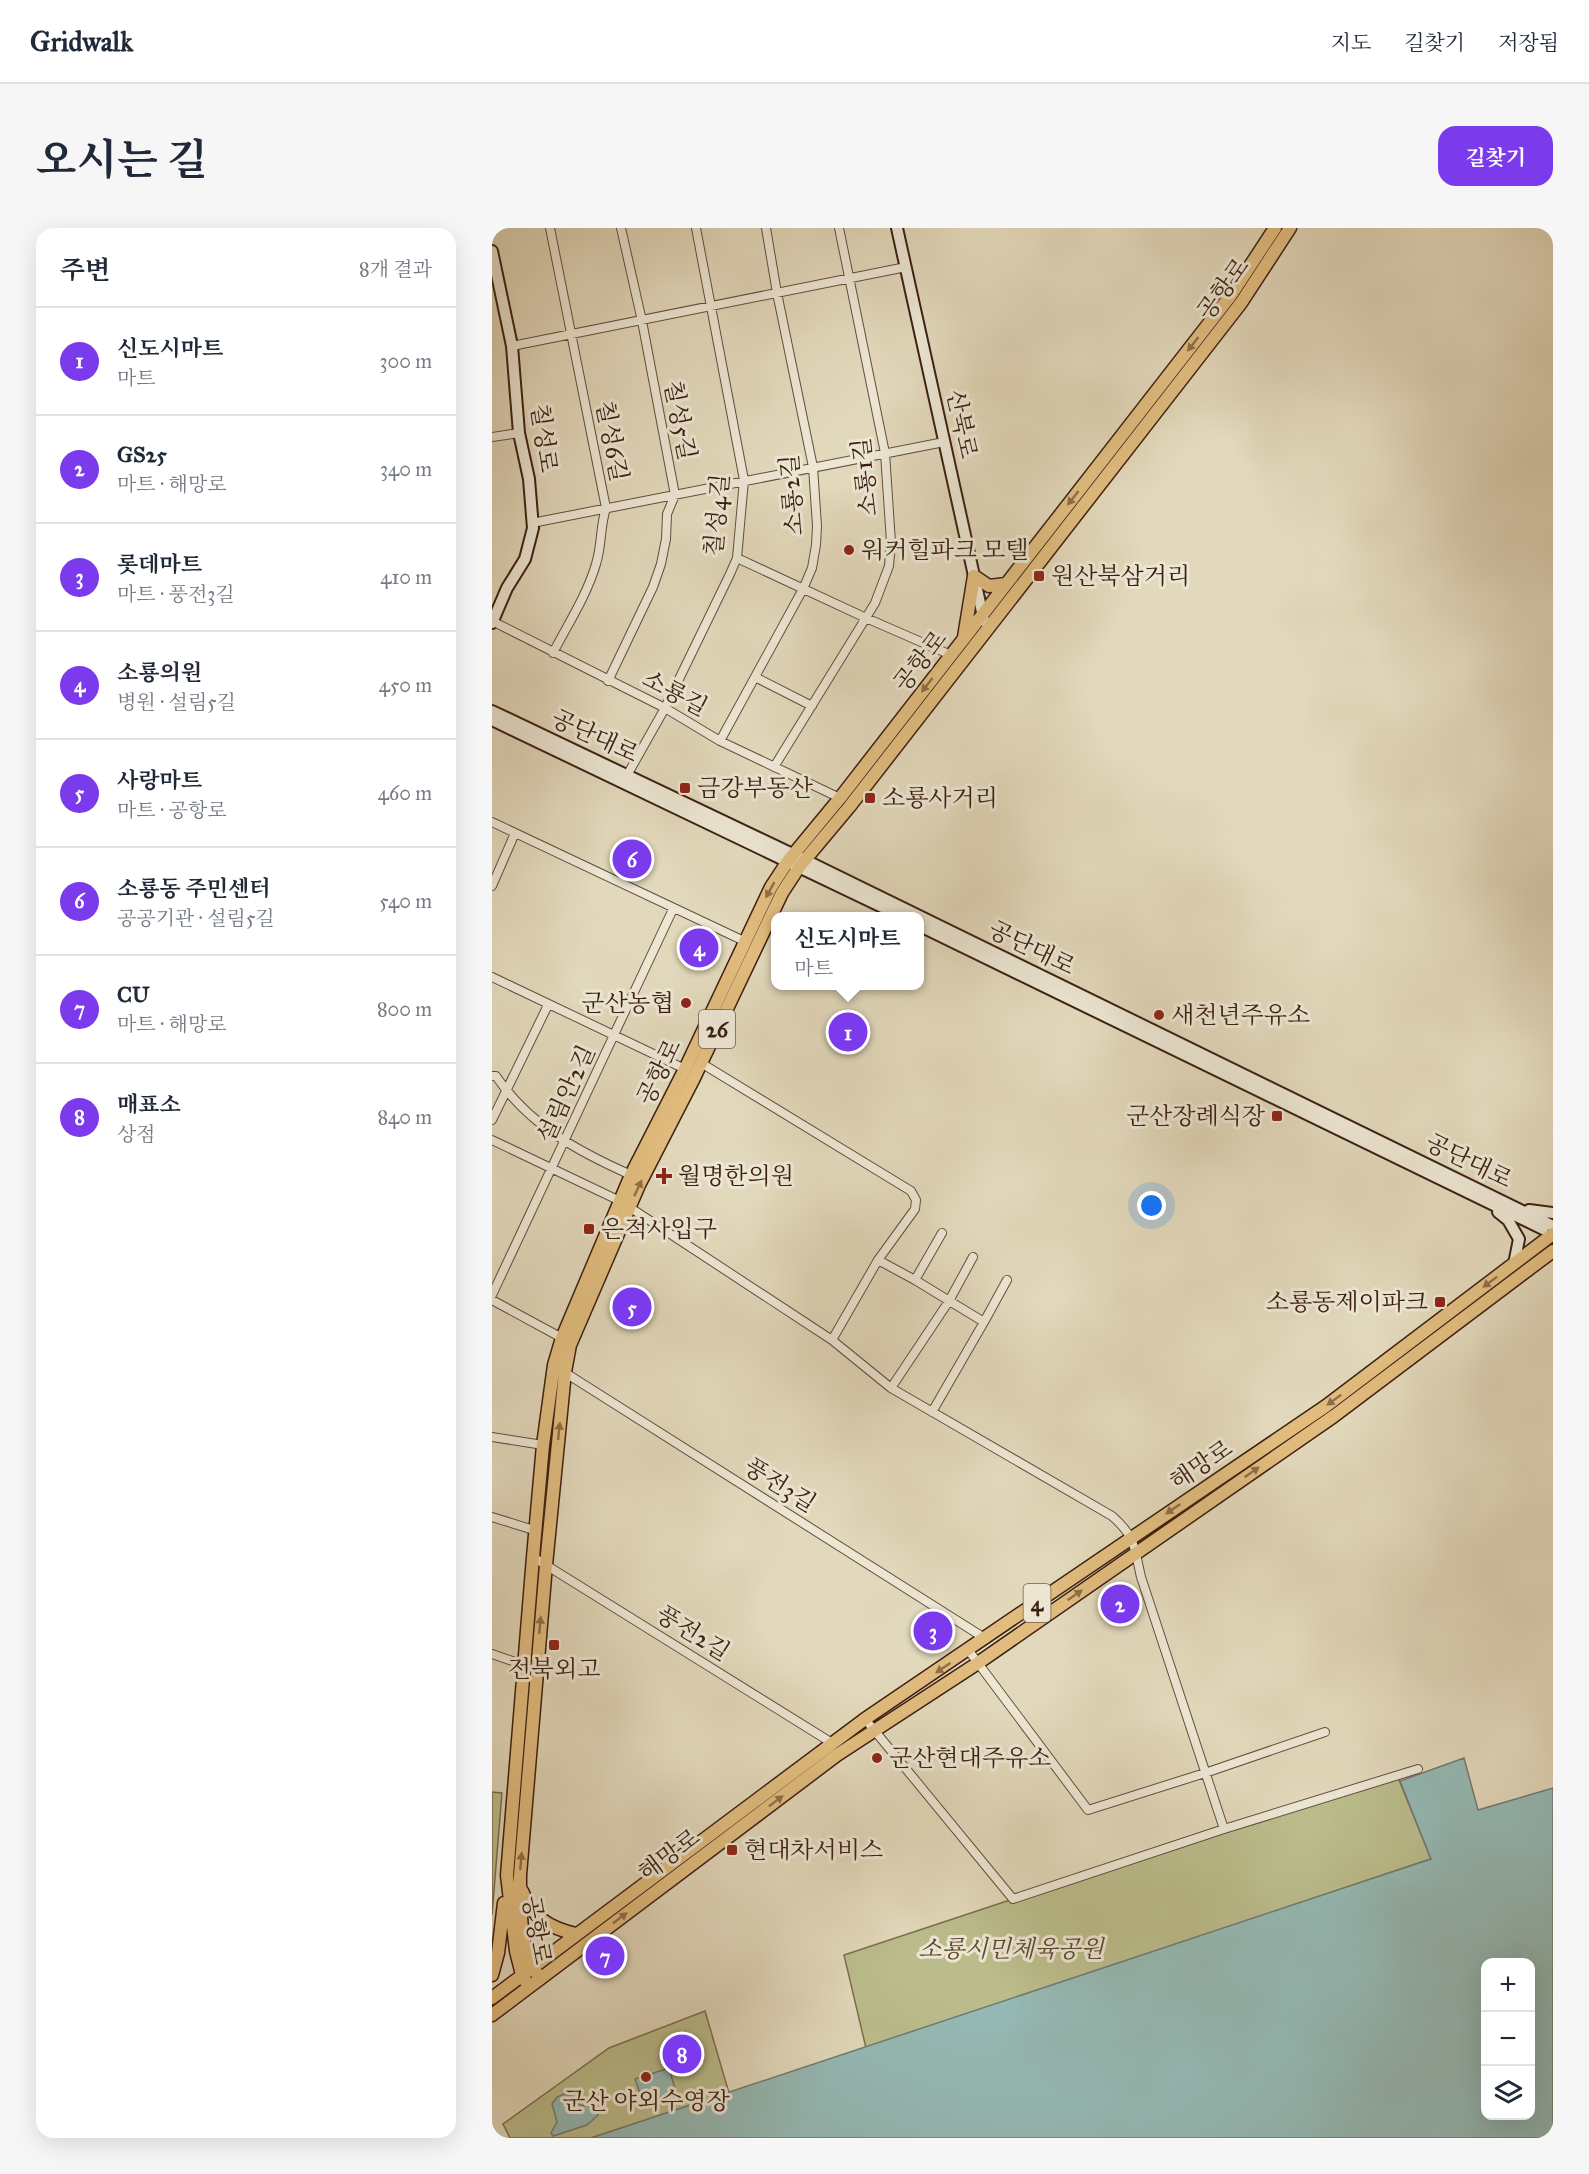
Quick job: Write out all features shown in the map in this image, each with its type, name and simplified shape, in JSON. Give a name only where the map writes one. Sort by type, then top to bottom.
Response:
[{"type":"main road","name":"공항로","points":[[773,912],[796,861],[840,798],[1231,295],[1275,228]]},
{"type":"main road","name":"공항로","points":[[529,1987],[520,1886],[546,1565],[565,1372],[570,1345],[625,1204],[631,1175],[685,1069],[771,887],[850,806],[1241,303],[1290,228]]},
{"type":"main road","points":[[963,639],[974,576],[989,586],[1006,584]]},
{"type":"main road","name":"공항로","points":[[540,1979],[527,1971],[516,1951],[507,1875],[543,1445],[554,1365],[562,1338],[625,1204],[701,1063],[771,916]]},
{"type":"main road","name":"해망로","points":[[492,1998],[865,1719],[969,1651],[1326,1406],[1553,1234]]},
{"type":"main road","name":"해망로","points":[[492,2016],[828,1762],[978,1663],[1334,1416],[1553,1251]]},
{"type":"main road","name":"26","points":[[492,1975],[498,1953],[507,1875]]},
{"type":"main road","points":[[520,1886],[526,1902],[540,1919],[560,1931],[576,1934]]},
{"type":"street","name":"칠성6길","points":[[550,228],[606,508],[601,522],[601,541],[597,563],[553,653]]},
{"type":"street","name":"칠성5길","points":[[608,681],[653,587],[661,564],[667,514],[675,495],[642,321],[621,228]]},
{"type":"street","name":"칠성4길","points":[[625,778],[665,708],[737,558],[744,480],[696,228]]},
{"type":"street","name":"소룡2길","points":[[720,741],[803,589],[812,568],[816,545],[813,467],[766,228]]},
{"type":"street","name":"소룡1길","points":[[774,767],[866,618],[879,595],[889,566],[891,542],[885,453],[839,228]]},
{"type":"street","name":"산북로","points":[[897,228],[987,630]]},
{"type":"street","name":"칠성로","points":[[492,255],[512,346],[519,433],[529,479],[532,523],[525,559],[507,588],[492,622]]},
{"type":"street","points":[[512,346],[906,267]]},
{"type":"street","points":[[492,437],[519,433]]},
{"type":"street","points":[[532,523],[944,442]]},
{"type":"street","points":[[737,558],[951,655]]},
{"type":"street","name":"소룡길","points":[[492,622],[665,708],[720,741],[840,798]]},
{"type":"street","points":[[755,677],[812,706]]},
{"type":"street","name":"공단대로","points":[[492,711],[902,912]]},
{"type":"street","name":"공단대로","points":[[492,720],[625,778]]},
{"type":"street","points":[[492,822],[744,941]]},
{"type":"street","points":[[492,886],[515,833]]},
{"type":"street","name":"공단대로","points":[[796,861],[893,912]]},
{"type":"street","name":"설림안2길","points":[[492,1295],[673,909]]},
{"type":"street","name":"공단대로","points":[[924,922],[1553,1226]]},
{"type":"street","name":"공단대로","points":[[924,928],[1553,1234]]},
{"type":"street","points":[[492,977],[685,1069]]},
{"type":"street","points":[[492,1120],[548,1005]]},
{"type":"street","points":[[701,1063],[911,1191],[916,1200],[915,1209],[878,1260],[832,1340]]},
{"type":"street","points":[[492,1076],[496,1076],[506,1091],[532,1118],[565,1142],[631,1175]]},
{"type":"street","points":[[492,1140],[625,1204],[832,1340],[891,1388],[1112,1515],[1132,1537],[1141,1577],[1224,1829]]},
{"type":"street","points":[[1476,1196],[1508,1220],[1515,1230],[1519,1239],[1514,1264]]},
{"type":"street","points":[[1517,1207],[1553,1212]]},
{"type":"street","points":[[915,1280],[942,1233]]},
{"type":"street","points":[[891,1388],[949,1301],[973,1257]]},
{"type":"street","points":[[878,1260],[984,1322]]},
{"type":"street","points":[[932,1412],[1006,1280]]},
{"type":"street","points":[[492,1300],[562,1338]]},
{"type":"street","name":"풍전3길","points":[[554,1365],[986,1639]]},
{"type":"street","points":[[492,1437],[543,1445]]},
{"type":"street","points":[[492,1517],[537,1531]]},
{"type":"street","name":"풍전2길","points":[[533,1557],[832,1743]]},
{"type":"street","points":[[969,1651],[1088,1810],[1325,1732]]},
{"type":"street","points":[[492,1654],[524,1665]]},
{"type":"street","points":[[865,1719],[1013,1899],[1418,1768]]},
{"type":"green space","name":"소룡시민체육공원","points":[[1397,1775],[1431,1859],[866,2048],[844,1955]]},
{"type":"green space","points":[[492,1792],[502,1793],[492,1915]]},
{"type":"green space","name":"군산 야외수영장","points":[[705,2011],[729,2093],[591,2138],[510,2138],[503,2124],[609,2048]]},
{"type":"water","points":[[1464,1758],[1478,1810],[1553,1788],[1553,2138],[591,2138],[1431,1859],[1400,1781]]},
{"type":"water","points":[[669,2068],[676,2092],[643,2102],[635,2079]]},
{"type":"water","points":[[564,2094],[573,2097],[580,2105],[596,2107],[598,2115],[587,2125],[553,2136],[551,2133],[557,2122],[552,2104],[557,2097]]},
{"type":"place","name":"워커힐파크 모텔","points":[[849,550]]},
{"type":"place","name":"원산북삼거리","points":[[1039,576]]},
{"type":"place","name":"금강부동산","points":[[685,788]]},
{"type":"place","name":"소룡사거리","points":[[870,798]]},
{"type":"place","name":"소룡동 주민센터","points":[[632,859]]},
{"type":"place","name":"소룡의원","points":[[699,948]]},
{"type":"place","name":"군산농협","points":[[686,1003]]},
{"type":"place","name":"새천년주유소","points":[[1159,1015]]},
{"type":"place","name":"신도시마트","points":[[848,1032]]},
{"type":"place","name":"군산장례식장","points":[[1277,1116]]},
{"type":"place","name":"월명한의원","points":[[664,1176]]},
{"type":"place","name":"은적사입구","points":[[589,1229]]},
{"type":"place","name":"소룡동제이파크","points":[[1440,1302]]},
{"type":"place","name":"사랑마트","points":[[632,1307]]},
{"type":"place","name":"GS25","points":[[1120,1604]]},
{"type":"place","name":"롯데마트","points":[[933,1631]]},
{"type":"place","name":"전북외고","points":[[554,1645]]},
{"type":"place","name":"군산현대주유소","points":[[877,1758]]},
{"type":"place","name":"현대차서비스","points":[[732,1850]]},
{"type":"place","name":"CU","points":[[605,1956]]},
{"type":"place","name":"매표소","points":[[682,2054]]},
{"type":"place","name":"군산 야외수영장","points":[[646,2077]]}]
